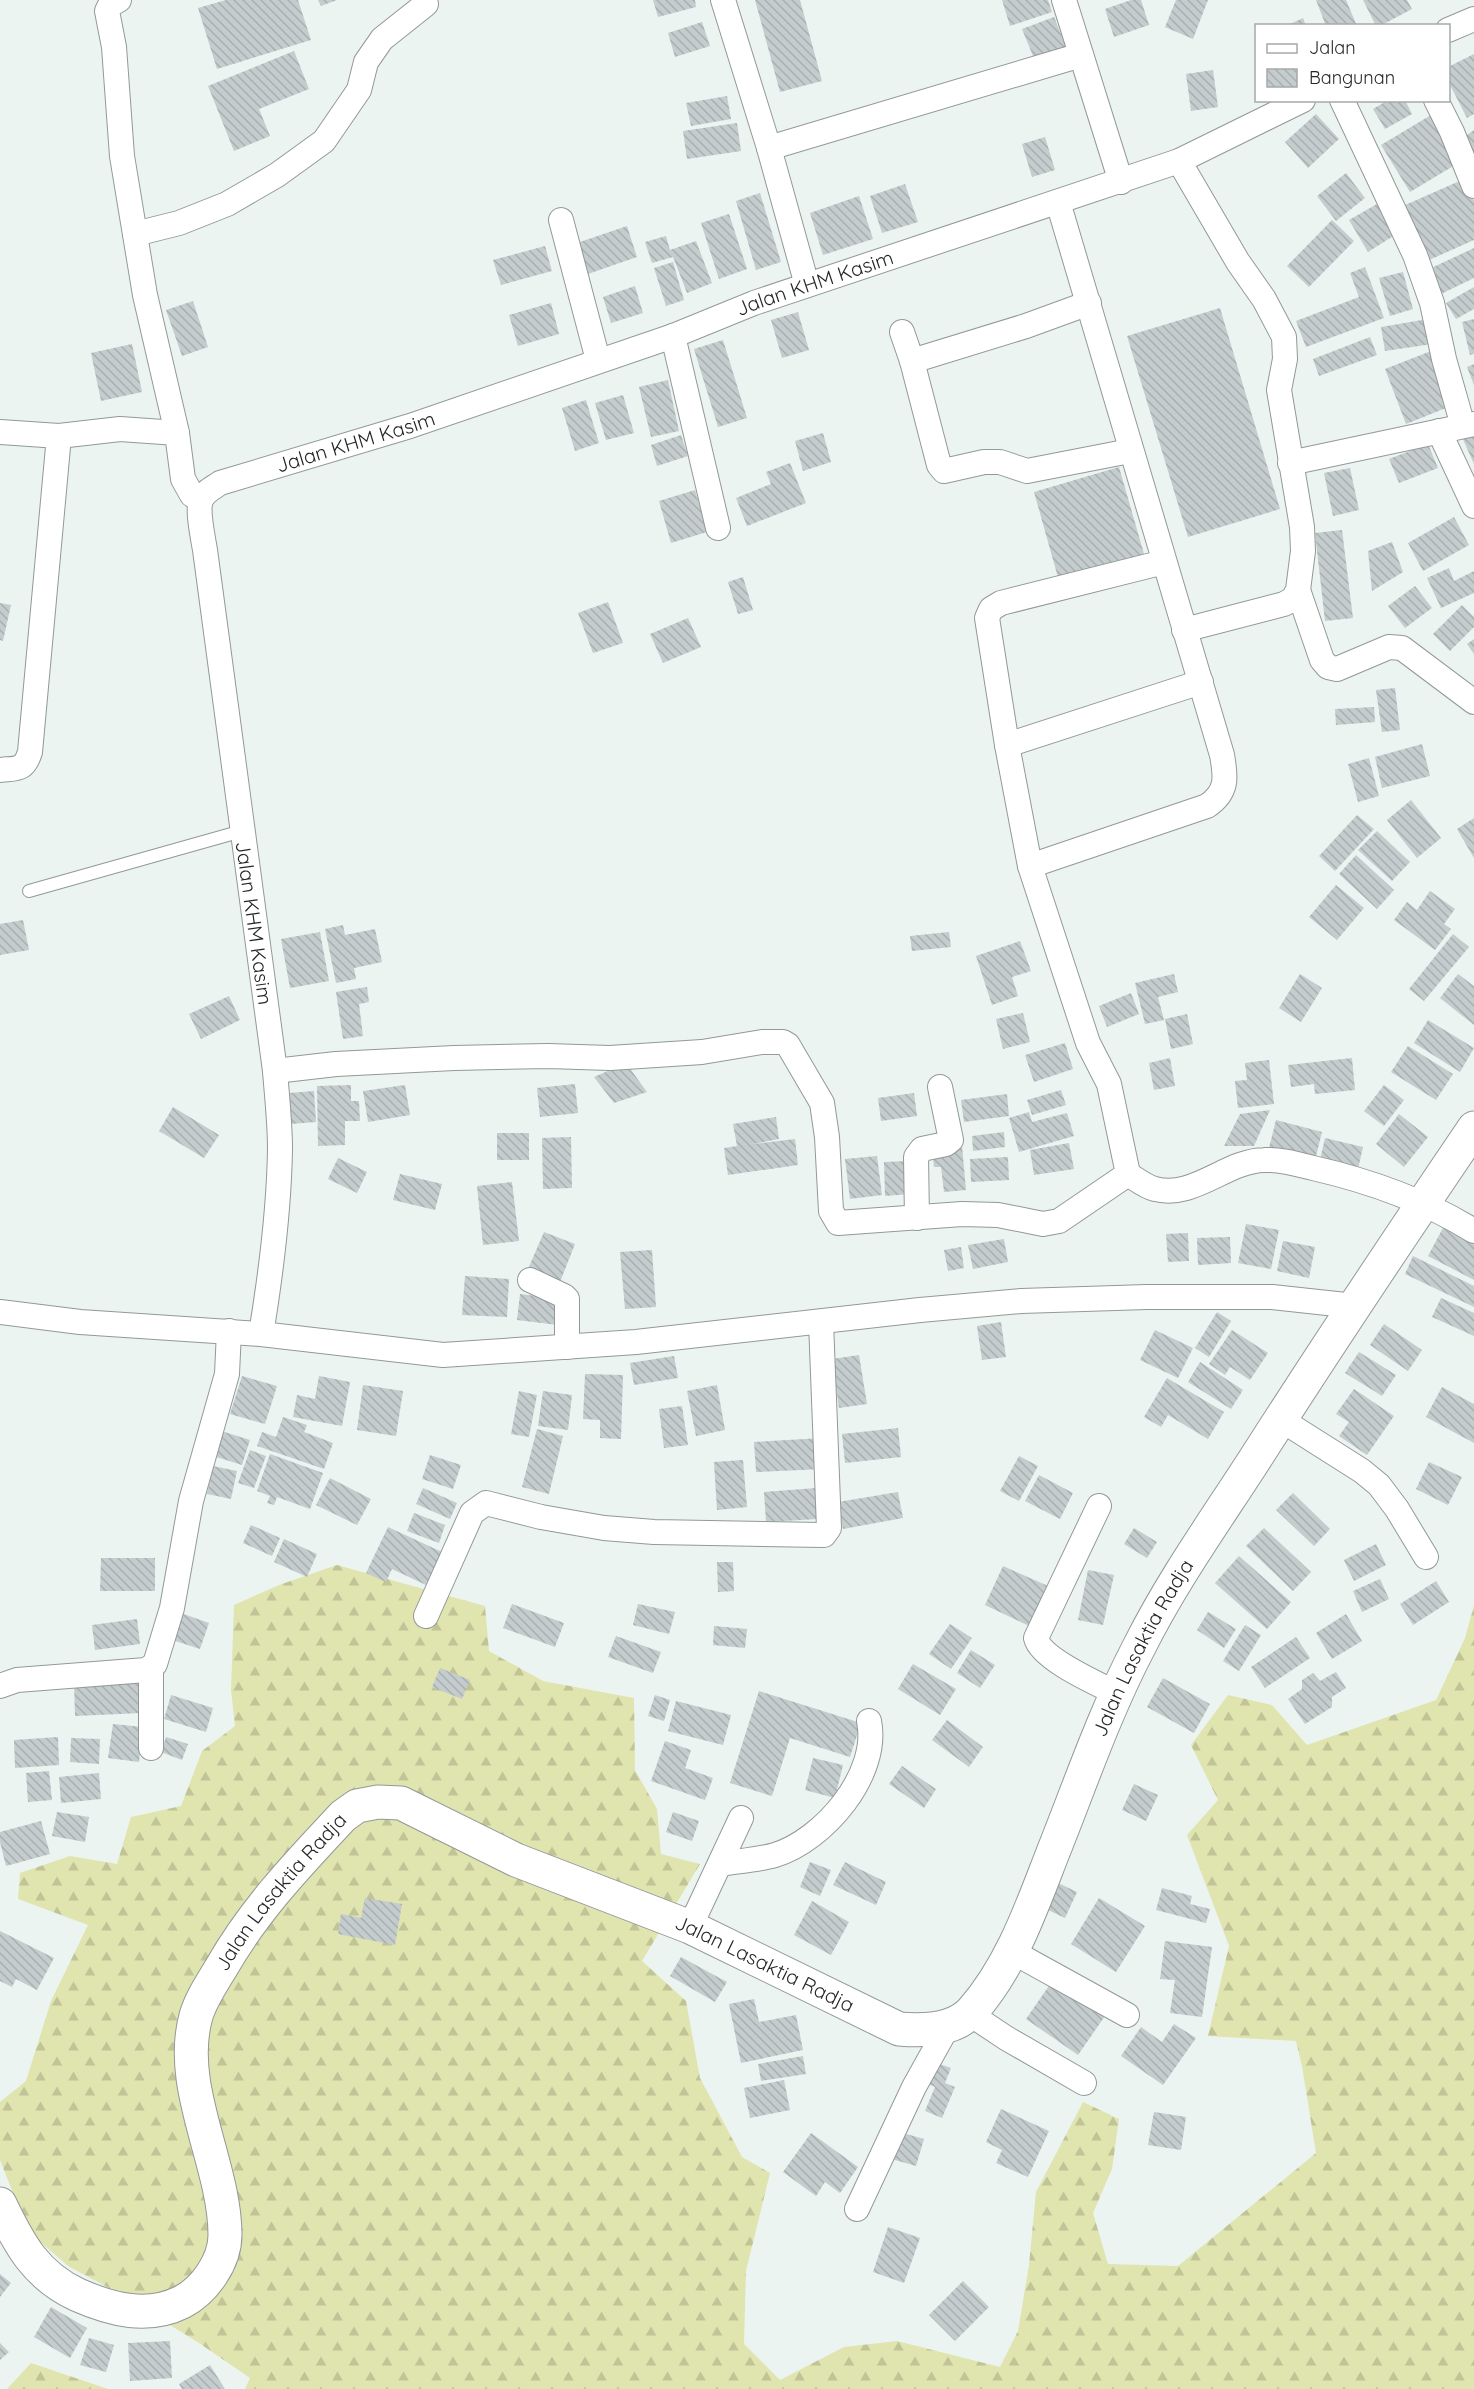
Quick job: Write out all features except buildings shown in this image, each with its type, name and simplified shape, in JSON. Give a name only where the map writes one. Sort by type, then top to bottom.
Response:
[{"type":"highway","name":"Jalan Lasaktia Radja","points":[[0,2204],[19,2244],[32,2261],[49,2277],[75,2294],[111,2307],[153,2312],[179,2303],[199,2290],[218,2262],[225,2236],[220,2197],[197,2097],[191,2048],[196,2016],[207,1991],[236,1941],[269,1895],[343,1816],[357,1806],[378,1802],[401,1803],[516,1860],[690,1927],[899,2029],[922,2031],[959,2020],[1000,1972],[1011,1951],[1037,1895],[1116,1693],[1155,1616],[1280,1419],[1474,1128]]},
{"type":"street","points":[[118,0],[108,8],[108,17],[114,47],[122,156],[145,295],[177,433],[185,484],[192,495],[201,500]]},
{"type":"street","points":[[723,0],[769,148],[807,285]]},
{"type":"street","points":[[1064,0],[1121,182]]},
{"type":"street","points":[[135,234],[179,223],[227,204],[277,175],[324,141],[360,90],[366,62],[382,39],[432,1]]},
{"type":"street","points":[[1450,30],[1474,19]]},
{"type":"street","points":[[769,148],[1081,55]]},
{"type":"street","name":"Jalan KHM Kasim","points":[[261,1334],[273,1260],[277,1208],[280,1148],[275,1071],[205,550],[201,500],[220,483],[410,426],[673,336],[754,303],[1179,162],[1299,102]]},
{"type":"street","points":[[1290,463],[1469,425],[1444,358],[1432,303],[1415,255],[1343,102]]},
{"type":"street","points":[[1437,102],[1474,186]]},
{"type":"street","points":[[1179,162],[1238,262],[1264,299],[1284,338],[1285,359],[1279,390],[1302,527],[1303,551],[1298,590],[1293,598],[1284,604],[1184,630]]},
{"type":"street","points":[[1030,866],[1207,806],[1223,790],[1226,779],[1222,755],[1201,682],[1130,451],[1058,202]]},
{"type":"street","points":[[561,220],[598,360]]},
{"type":"street","points":[[912,362],[1026,326],[1089,303]]},
{"type":"street","points":[[902,332],[939,465],[944,471],[984,462],[1000,462],[1027,471],[1130,451]]},
{"type":"street","points":[[673,336],[718,528]]},
{"type":"street","points":[[0,432],[59,436],[120,429],[177,433]]},
{"type":"street","points":[[1439,430],[1474,506]]},
{"type":"street","points":[[0,770],[18,769],[24,764],[30,752],[59,436]]},
{"type":"street","points":[[1164,562],[1001,603],[991,609],[987,618],[1006,745],[1030,866],[1088,1043],[1109,1084],[1128,1174],[1154,1189],[1172,1192],[1190,1187],[1244,1164],[1263,1160],[1283,1161],[1359,1178],[1423,1203],[1474,1231]]},
{"type":"street","points":[[1298,590],[1323,660],[1328,667],[1337,669],[1395,646],[1402,648],[1474,702]]},
{"type":"street","points":[[1006,745],[1046,734],[1201,682]]},
{"type":"street","points":[[275,1071],[336,1064],[444,1058],[548,1056],[610,1058],[702,1052],[762,1042],[783,1042],[788,1046],[822,1104],[827,1137],[830,1204],[833,1218],[838,1223],[983,1214],[1043,1224],[1059,1221],[1128,1174]]},
{"type":"street","points":[[917,1218],[916,1157],[922,1149],[946,1144],[951,1140],[940,1087]]},
{"type":"street","points":[[530,1280],[567,1299],[567,1347]]},
{"type":"street","points":[[0,1312],[80,1322],[261,1334],[443,1355],[636,1342],[1021,1301],[1272,1297],[1355,1306]]},
{"type":"street","points":[[426,1616],[472,1513],[486,1503],[541,1517],[604,1528],[654,1532],[824,1535],[828,1528],[828,1507],[821,1322]]},
{"type":"street","points":[[0,1686],[17,1680],[146,1670],[155,1664],[172,1608],[191,1500],[227,1374],[229,1331]]},
{"type":"street","points":[[1280,1419],[1362,1471],[1379,1485],[1397,1509],[1426,1557]]},
{"type":"street","points":[[1099,1506],[1036,1638],[1042,1649],[1054,1659],[1116,1693]]},
{"type":"street","points":[[151,1668],[151,1748]]},
{"type":"street","points":[[720,1864],[775,1855],[796,1846],[826,1825],[852,1791],[863,1771],[871,1739],[869,1721]]},
{"type":"street","points":[[690,1927],[741,1818]]},
{"type":"street","points":[[1011,1951],[1127,2015]]},
{"type":"street","points":[[857,2209],[914,2087],[959,2020],[1006,2038],[1084,2083]]},
{"type":"lane","points":[[29,891],[242,831]]},
{"type":"green space","points":[[337,1565],[485,1606],[489,1651],[543,1681],[634,1698],[635,1770],[657,1809],[661,1854],[700,1864],[642,1961],[686,2001],[700,2078],[742,2157],[770,2173],[746,2271],[744,2344],[780,2380],[844,2347],[897,2341],[1000,2367],[1018,2331],[1029,2265],[1036,2192],[1083,2102],[1119,2119],[1112,2169],[1093,2213],[1108,2264],[1178,2266],[1316,2153],[1296,2041],[1208,2036],[1229,1946],[1187,1835],[1218,1800],[1191,1745],[1228,1695],[1272,1705],[1307,1745],[1436,1700],[1465,1638],[1474,1605],[1474,2389],[245,2389],[250,2378],[120,2294],[68,2266],[28,2231],[0,2160],[0,2102],[26,2081],[51,2001],[88,1925],[18,1899],[20,1873],[70,1856],[117,1864],[131,1817],[181,1806],[202,1751],[235,1726],[231,1690],[234,1605],[279,1585]]},
{"type":"green space","points":[[31,2363],[108,2389],[7,2389]]}]
